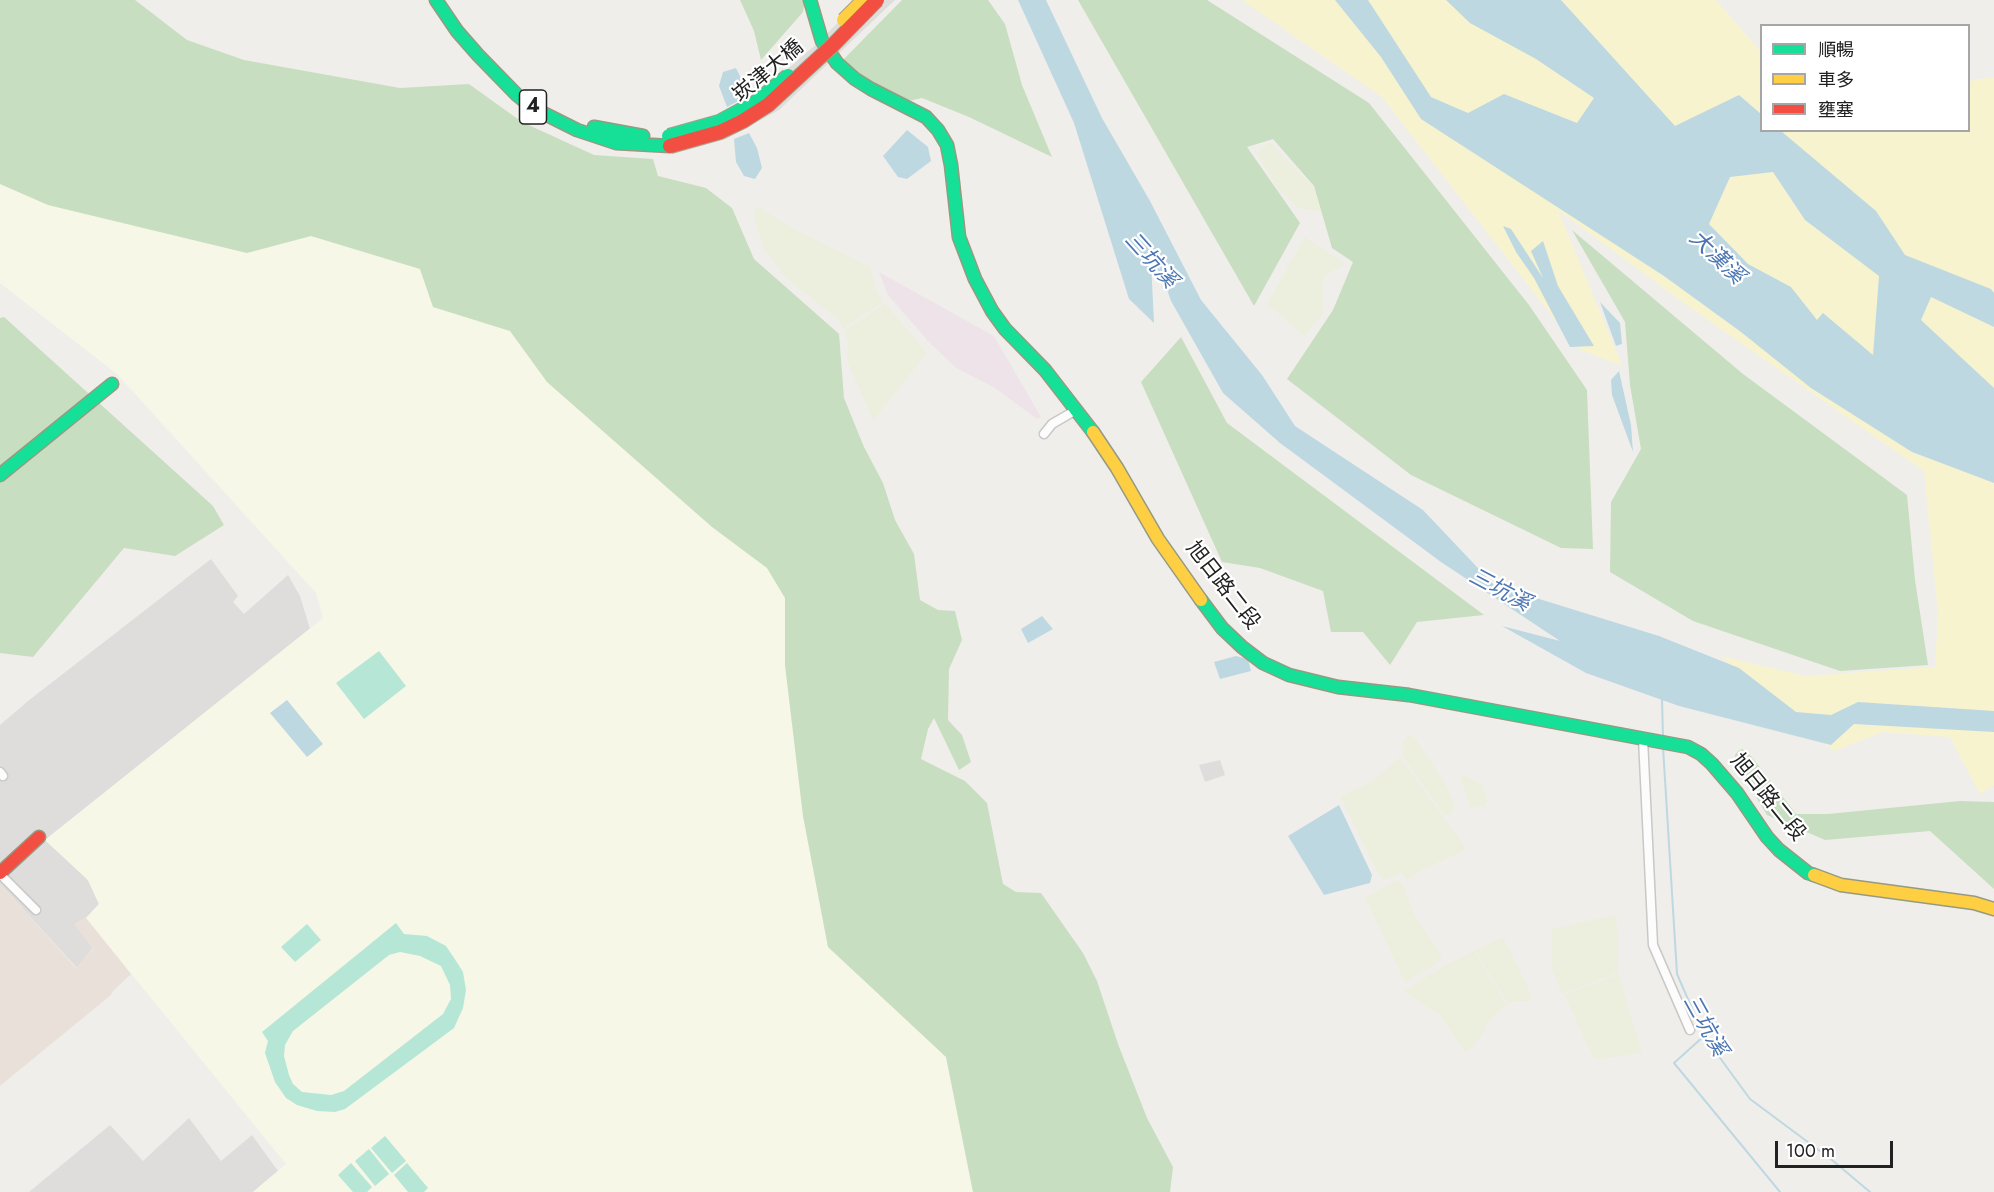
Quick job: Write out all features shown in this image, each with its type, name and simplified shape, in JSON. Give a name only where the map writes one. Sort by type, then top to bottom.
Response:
[{"type":"street","name":"4","points":[[436,0],[457,32],[517,95],[533,108],[577,130],[616,143],[670,141]]},
{"type":"street","name":"4","points":[[445,0],[474,39],[503,72],[549,108],[614,132],[670,141]]},
{"type":"street","name":"旭日路二段","points":[[810,0],[822,41],[837,63],[855,79],[927,117],[938,130],[947,145],[951,165],[959,237],[975,279],[1005,329],[1045,370],[1103,446],[1144,516],[1205,605],[1235,641],[1263,663],[1289,675],[1338,687],[1410,695],[1688,747],[1701,754],[1712,764],[1737,793],[1773,843],[1792,862],[1808,873],[1841,885],[1974,903],[1994,909]]},
{"type":"street","name":"崁津大橋","points":[[670,141],[719,122],[756,102],[816,51],[864,0]]},
{"type":"street","name":"崁津大橋","points":[[670,141],[720,132],[768,105],[833,45],[877,0]]},
{"type":"street","points":[[0,475],[112,384]]},
{"type":"street","points":[[1044,434],[1052,424],[1076,410]]},
{"type":"street","points":[[1645,739],[1653,945],[1690,1030]]},
{"type":"street","points":[[36,910],[0,874],[39,837]]},
{"type":"shaded area","points":[[1270,142],[1315,189],[1321,212],[1298,208],[1279,190],[1256,153]]},
{"type":"shaded area","points":[[0,184],[48,205],[246,253],[311,236],[420,269],[433,307],[510,331],[547,382],[712,527],[767,568],[785,598],[785,666],[803,816],[828,947],[946,1057],[973,1192],[253,1192],[286,1164],[86,918],[99,904],[88,880],[45,840],[323,618],[316,593],[117,374],[0,283]]},
{"type":"shaded area","points":[[757,206],[794,229],[870,267],[874,284],[883,302],[843,329],[838,320],[785,277],[764,249],[753,216]]},
{"type":"shaded area","points":[[1305,237],[1346,264],[1323,277],[1323,314],[1304,336],[1267,304]]},
{"type":"shaded area","points":[[879,272],[994,336],[1041,417],[1037,419],[995,388],[956,368],[928,341],[888,295]]},
{"type":"shaded area","points":[[885,303],[927,353],[873,421],[847,360],[848,344],[844,331]]},
{"type":"shaded area","points":[[211,559],[238,596],[233,602],[244,614],[288,575],[300,596],[310,629],[45,840],[88,880],[99,904],[86,918],[75,924],[93,948],[77,968],[0,884],[0,725]]},
{"type":"shaded area","points":[[1408,735],[1416,739],[1445,783],[1452,797],[1454,811],[1452,813],[1445,816],[1402,755],[1404,750],[1402,743]]},
{"type":"shaded area","points":[[1400,757],[1465,850],[1418,872],[1407,880],[1401,873],[1386,880],[1376,870],[1340,796],[1373,781]]},
{"type":"shaded area","points":[[1220,760],[1225,775],[1205,782],[1199,765]]},
{"type":"shaded area","points":[[1461,774],[1483,785],[1487,800],[1485,806],[1471,808],[1461,781]]},
{"type":"shaded area","points":[[1397,880],[1401,882],[1416,918],[1442,957],[1440,961],[1405,983],[1365,897]]},
{"type":"shaded area","points":[[0,884],[76,968],[93,949],[74,924],[86,918],[131,974],[111,995],[0,1086]]},
{"type":"shaded area","points":[[1614,915],[1618,938],[1618,973],[1562,994],[1552,969],[1552,929]]},
{"type":"shaded area","points":[[1503,937],[1526,983],[1532,998],[1530,1002],[1508,1003],[1475,951]]},
{"type":"shaded area","points":[[1474,951],[1507,1005],[1487,1024],[1485,1023],[1486,1028],[1481,1036],[1472,1048],[1465,1052],[1441,1016],[1404,991],[1444,966]]},
{"type":"shaded area","points":[[1619,975],[1642,1052],[1594,1059],[1564,994]]},
{"type":"shaded area","points":[[189,1118],[221,1161],[252,1135],[278,1171],[253,1192],[29,1192],[110,1125],[143,1161]]},
{"type":"green space","points":[[0,0],[135,0],[187,40],[244,60],[400,88],[469,84],[522,122],[594,155],[653,159],[658,176],[706,188],[732,208],[754,259],[839,334],[844,398],[864,447],[883,483],[895,520],[914,554],[920,600],[938,610],[955,611],[962,640],[949,669],[948,720],[962,735],[971,762],[959,770],[934,718],[928,729],[921,759],[965,781],[987,803],[1003,884],[1016,892],[1041,893],[1083,953],[1097,981],[1118,1044],[1147,1118],[1173,1167],[1170,1192],[973,1192],[946,1057],[828,947],[803,816],[785,665],[785,598],[767,568],[712,527],[547,382],[510,331],[433,307],[420,269],[311,236],[247,253],[48,205],[0,184]]},
{"type":"green space","points":[[740,0],[805,0],[803,12],[761,60],[754,31]]},
{"type":"green space","points":[[902,0],[988,0],[1005,24],[1022,85],[1052,157],[969,117],[922,98],[904,102],[840,63]]},
{"type":"green space","points":[[1078,0],[1207,0],[1369,103],[1529,305],[1587,390],[1593,549],[1561,548],[1411,475],[1287,379],[1333,310],[1353,262],[1332,248],[1314,186],[1273,139],[1247,147],[1300,223],[1254,306]]},
{"type":"green space","points":[[1572,230],[1743,374],[1907,495],[1915,580],[1928,665],[1840,671],[1693,621],[1610,572],[1611,502],[1641,449],[1630,385],[1625,322]]},
{"type":"green space","points":[[4,317],[213,506],[224,525],[175,556],[124,548],[33,657],[0,653],[0,318]]},
{"type":"green space","points":[[1181,337],[1227,423],[1484,615],[1417,622],[1390,665],[1363,632],[1331,632],[1323,591],[1260,568],[1222,562],[1141,382]]},
{"type":"green space","points":[[379,651],[406,686],[364,719],[336,683]]},
{"type":"green space","points":[[1742,749],[1751,756],[1796,814],[1828,814],[1960,801],[1994,802],[1994,889],[1930,831],[1825,840],[1767,815],[1735,762],[1735,755]]},
{"type":"green space","points":[[396,923],[404,934],[427,936],[446,946],[463,972],[466,990],[463,1008],[454,1028],[345,1109],[335,1112],[317,1111],[297,1105],[286,1098],[275,1082],[265,1053],[268,1041],[262,1032]],"holes":[[[400,952],[420,956],[441,966],[450,985],[451,999],[443,1014],[344,1091],[331,1095],[302,1092],[293,1084],[284,1056],[285,1045],[293,1031],[389,955]]]},
{"type":"green space","points":[[307,924],[321,940],[295,962],[281,947]]},
{"type":"green space","points":[[385,1136],[406,1161],[392,1173],[371,1148]]},
{"type":"green space","points":[[369,1149],[389,1174],[375,1186],[355,1161]]},
{"type":"green space","points":[[351,1163],[372,1187],[367,1192],[353,1192],[338,1175]]},
{"type":"green space","points":[[407,1163],[428,1188],[424,1192],[408,1192],[394,1175]]},
{"type":"sand","points":[[1242,0],[1716,0],[1760,51],[1760,132],[1970,132],[1970,81],[1994,77],[1994,785],[1980,794],[1950,737],[1883,732],[1834,751],[1720,656],[1806,676],[1935,667],[1938,614],[1924,471],[1691,308],[1558,210],[1622,366],[1577,348],[1382,97]]},
{"type":"water","points":[[1018,0],[1046,0],[1102,118],[1150,201],[1201,300],[1262,375],[1295,426],[1423,510],[1494,585],[1659,636],[1739,668],[1796,712],[1831,715],[1858,702],[1994,711],[1994,732],[1854,724],[1831,745],[1679,706],[1586,673],[1502,626],[1560,641],[1441,562],[1280,443],[1223,393],[1171,301],[1150,241],[1154,323],[1129,299],[1074,123]]},
{"type":"water","name":"大漢溪","points":[[1335,0],[1368,0],[1431,97],[1468,113],[1504,94],[1577,123],[1594,98],[1536,59],[1470,23],[1446,0],[1561,0],[1675,126],[1739,95],[1760,113],[1760,132],[1782,132],[1876,211],[1905,255],[1991,289],[1994,293],[1994,327],[1931,297],[1921,320],[1994,388],[1994,483],[1912,452],[1811,388],[1741,332],[1664,276],[1421,119],[1381,57]],"holes":[[[1773,172],[1805,220],[1879,276],[1873,355],[1823,313],[1817,320],[1791,287],[1748,264],[1709,224],[1730,177]]]},
{"type":"water","points":[[736,68],[744,84],[746,97],[727,107],[719,86],[723,72]]},
{"type":"water","points":[[907,130],[928,147],[931,161],[907,179],[898,177],[883,156]]},
{"type":"water","points":[[749,133],[757,148],[762,168],[755,179],[744,176],[736,162],[734,139]]},
{"type":"water","points":[[1503,226],[1511,229],[1543,278],[1531,251],[1543,241],[1558,286],[1594,346],[1570,347],[1534,278],[1516,252]]},
{"type":"water","points":[[1600,302],[1620,323],[1622,344],[1616,346]]},
{"type":"water","points":[[1619,371],[1631,425],[1633,452],[1612,395],[1611,380]]},
{"type":"water","points":[[1042,616],[1053,629],[1028,643],[1021,629]]},
{"type":"water","points":[[1236,656],[1248,659],[1251,671],[1220,679],[1214,662]]},
{"type":"water","points":[[287,700],[323,744],[307,757],[270,713]]},
{"type":"water","points":[[1339,805],[1372,875],[1370,883],[1324,895],[1288,836]]},
{"type":"pier","points":[[860,0],[895,0],[779,110],[726,139],[673,154],[667,132],[731,112],[754,98],[819,42]]},
{"type":"waterway","name":"三坑溪","points":[[1150,260],[1164,276]]},
{"type":"waterway","name":"三坑溪","points":[[1662,699],[1663,738]]},
{"type":"waterway","name":"三坑溪","points":[[1663,747],[1677,974],[1704,1036],[1750,1099],[1832,1160],[1870,1192]]},
{"type":"waterway","points":[[1704,1036],[1674,1063],[1780,1192]]},
{"type":"traffic: fast","points":[[436,0],[457,31],[478,55],[533,108],[577,130],[616,143],[670,146]]},
{"type":"traffic: fast","points":[[810,0],[822,41],[837,63],[871,89],[926,117],[938,130],[947,145],[951,165],[959,237],[975,279],[992,311],[1005,329],[1045,370],[1093,432]]},
{"type":"traffic: fast","points":[[669,136],[719,122],[756,102],[788,76]]},
{"type":"traffic: fast","points":[[594,127],[643,136]]},
{"type":"traffic: fast","points":[[0,475],[112,384]]},
{"type":"traffic: fast","points":[[1201,600],[1222,628],[1242,647],[1263,663],[1289,675],[1338,687],[1409,695],[1688,747],[1701,754],[1712,764],[1737,793],[1767,837],[1779,850],[1808,873],[1814,875]]},
{"type":"traffic: slow","points":[[844,20],[864,0]]},
{"type":"traffic: slow","points":[[1093,432],[1117,468],[1158,539],[1201,600]]},
{"type":"traffic: slow","points":[[1814,875],[1841,885],[1974,903],[1994,909]]},
{"type":"traffic: jam","points":[[670,146],[720,132],[768,105],[833,45],[877,0]]},
{"type":"traffic: jam","points":[[0,873],[39,837]]}]
